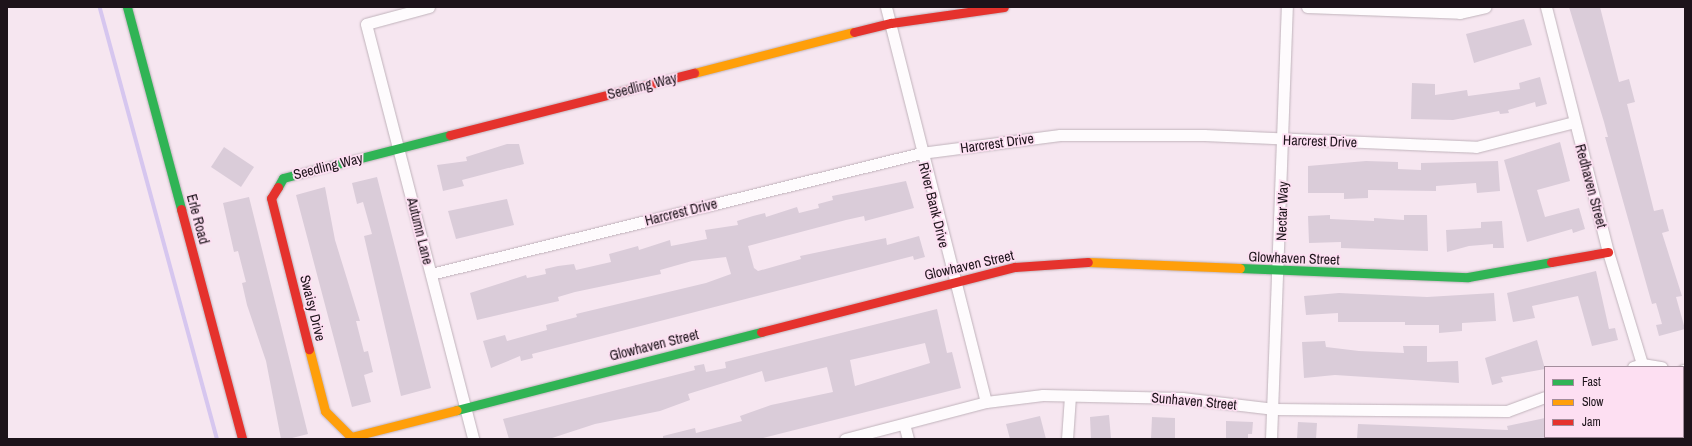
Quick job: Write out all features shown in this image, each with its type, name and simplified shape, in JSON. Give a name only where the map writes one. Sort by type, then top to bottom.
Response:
[{"type":"street","name":"Erle Road","points":[[127,7],[242,439]]},
{"type":"street","name":"Autumn Lane","points":[[429,7],[366,24],[474,439]]},
{"type":"street","name":"River Bank Drive","points":[[886,7],[921,153],[986,402]]},
{"type":"street","name":"Seedling Way","points":[[283,178],[891,23],[1004,7]]},
{"type":"street","name":"Nectar Way","points":[[1271,439],[1274,409],[1285,140],[1288,7]]},
{"type":"street","points":[[1307,7],[1460,13],[1485,7]]},
{"type":"street","name":"Redhaven Street","points":[[1546,7],[1574,122],[1638,366]]},
{"type":"street","name":"Harcrest Drive","points":[[431,274],[921,153],[1060,134],[1204,135],[1285,140],[1476,146],[1574,122]]},
{"type":"street","name":"Swaisy Drive","points":[[283,178],[271,198],[325,411],[351,438]]},
{"type":"street","name":"Glowhaven Street","points":[[351,438],[1015,267],[1077,262],[1279,272],[1468,277],[1608,252]]},
{"type":"street","points":[[1066,439],[1070,396]]},
{"type":"street","name":"Sunhaven Street","points":[[845,439],[986,402],[1070,396],[1182,398],[1274,409],[1507,411],[1544,397]]},
{"type":"street","points":[[904,424],[908,439]]},
{"type":"building","points":[[1569,7],[1600,7],[1619,82],[1629,79],[1635,102],[1627,104],[1654,211],[1663,209],[1669,231],[1662,233],[1682,296],[1676,297],[1685,329],[1659,336],[1656,325],[1662,324],[1656,303],[1652,304],[1605,137],[1608,137],[1604,122]]},
{"type":"building","points":[[1524,19],[1532,45],[1474,63],[1466,34]]},
{"type":"building","points":[[1540,77],[1547,104],[1536,107],[1535,102],[1508,110],[1509,113],[1500,114],[1499,111],[1453,120],[1411,119],[1412,83],[1435,84],[1435,95],[1467,90],[1468,96],[1520,89],[1519,83]]},
{"type":"building","points":[[1560,142],[1570,181],[1537,190],[1545,217],[1579,208],[1585,229],[1573,233],[1572,229],[1527,242],[1504,160]]},
{"type":"building","points":[[507,144],[519,144],[524,164],[462,180],[464,186],[443,191],[437,165],[467,161],[466,157]]},
{"type":"building","points":[[224,147],[254,167],[241,187],[211,167]]},
{"type":"building","points":[[1366,161],[1398,162],[1398,169],[1421,170],[1421,163],[1498,161],[1500,191],[1477,193],[1476,183],[1436,186],[1436,191],[1368,190],[1368,198],[1344,199],[1344,193],[1308,193],[1308,166]]},
{"type":"building","points":[[377,177],[431,388],[401,396],[364,236],[372,234],[363,202],[357,204],[352,183]]},
{"type":"building","points":[[906,181],[914,208],[865,221],[864,216],[846,220],[748,246],[754,268],[758,271],[801,259],[800,256],[886,238],[887,245],[919,236],[925,257],[914,260],[913,256],[532,354],[533,358],[521,361],[520,356],[491,368],[483,341],[505,335],[507,341],[547,330],[546,325],[577,317],[576,314],[706,283],[731,274],[726,257],[692,261],[660,270],[661,274],[575,292],[558,297],[559,301],[477,320],[470,293],[526,275],[527,278],[546,274],[545,269],[558,266],[574,264],[576,270],[611,262],[609,254],[638,246],[639,250],[670,240],[671,246],[707,239],[705,230],[738,225],[737,221],[753,216],[765,213],[766,217],[797,207],[799,213],[819,208],[818,204],[833,200],[832,196]]},
{"type":"building","points":[[325,187],[335,240],[360,321],[356,321],[364,352],[368,351],[373,372],[364,375],[371,402],[352,407],[296,195]]},
{"type":"building","points":[[249,197],[308,434],[288,439],[281,439],[266,361],[247,305],[242,283],[246,282],[238,251],[234,252],[223,203]]},
{"type":"building","points":[[507,199],[514,225],[456,239],[448,211]]},
{"type":"building","points":[[1330,215],[1330,219],[1374,221],[1374,218],[1404,220],[1404,215],[1427,215],[1428,251],[1341,248],[1341,242],[1309,243],[1308,216]]},
{"type":"building","points":[[1502,221],[1504,248],[1493,248],[1493,244],[1469,246],[1447,252],[1446,230],[1481,228],[1481,222]]},
{"type":"building","points":[[1596,271],[1609,329],[1615,328],[1618,340],[1592,346],[1578,296],[1532,306],[1535,318],[1513,322],[1507,293]]},
{"type":"building","points":[[1339,293],[1427,297],[1494,293],[1496,321],[1462,323],[1462,331],[1439,333],[1439,325],[1405,325],[1405,322],[1338,322],[1338,313],[1306,315],[1304,296]]},
{"type":"building","points":[[937,309],[947,353],[952,352],[961,388],[759,439],[663,439],[663,436],[695,428],[696,433],[742,421],[740,416],[771,405],[833,392],[827,367],[765,382],[762,371],[688,394],[690,400],[660,411],[595,424],[549,439],[509,439],[503,419],[695,370],[694,366],[704,364],[706,372],[726,368],[725,362]],"holes":[[[925,343],[930,363],[855,386],[850,360]]]},
{"type":"building","points":[[1537,340],[1544,369],[1501,377],[1503,382],[1492,385],[1485,358]]},
{"type":"building","points":[[1325,341],[1326,347],[1359,351],[1404,353],[1403,346],[1427,346],[1427,362],[1458,361],[1459,383],[1335,375],[1304,378],[1302,342]]},
{"type":"building","points":[[1109,415],[1111,438],[1091,439],[1090,417]]},
{"type":"building","points":[[1040,416],[1046,439],[1010,439],[1006,424]]},
{"type":"building","points":[[1152,417],[1175,418],[1175,439],[1151,439]]},
{"type":"building","points":[[1544,418],[1545,439],[1357,439],[1358,424],[1508,430],[1507,426]]},
{"type":"building","points":[[1226,421],[1253,422],[1252,434],[1248,434],[1248,439],[1226,439]]},
{"type":"building","points":[[1298,422],[1317,423],[1316,439],[1297,439]]},
{"type":"waterway","points":[[100,7],[217,439]]},
{"type":"traffic: fast","points":[[127,7],[181,209]]},
{"type":"traffic: fast","points":[[278,187],[283,178],[450,135]]},
{"type":"traffic: fast","points":[[1240,268],[1468,277],[1551,262]]},
{"type":"traffic: fast","points":[[457,410],[761,332]]},
{"type":"traffic: slow","points":[[694,73],[854,32]]},
{"type":"traffic: slow","points":[[1088,262],[1240,268]]},
{"type":"traffic: slow","points":[[309,349],[325,411],[351,437],[457,410]]},
{"type":"traffic: jam","points":[[854,32],[891,23],[1004,7]]},
{"type":"traffic: jam","points":[[450,135],[694,73]]},
{"type":"traffic: jam","points":[[278,187],[271,198],[309,349]]},
{"type":"traffic: jam","points":[[181,209],[242,439]]},
{"type":"traffic: jam","points":[[1551,262],[1608,252]]},
{"type":"traffic: jam","points":[[761,332],[1015,267],[1088,262]]}]
